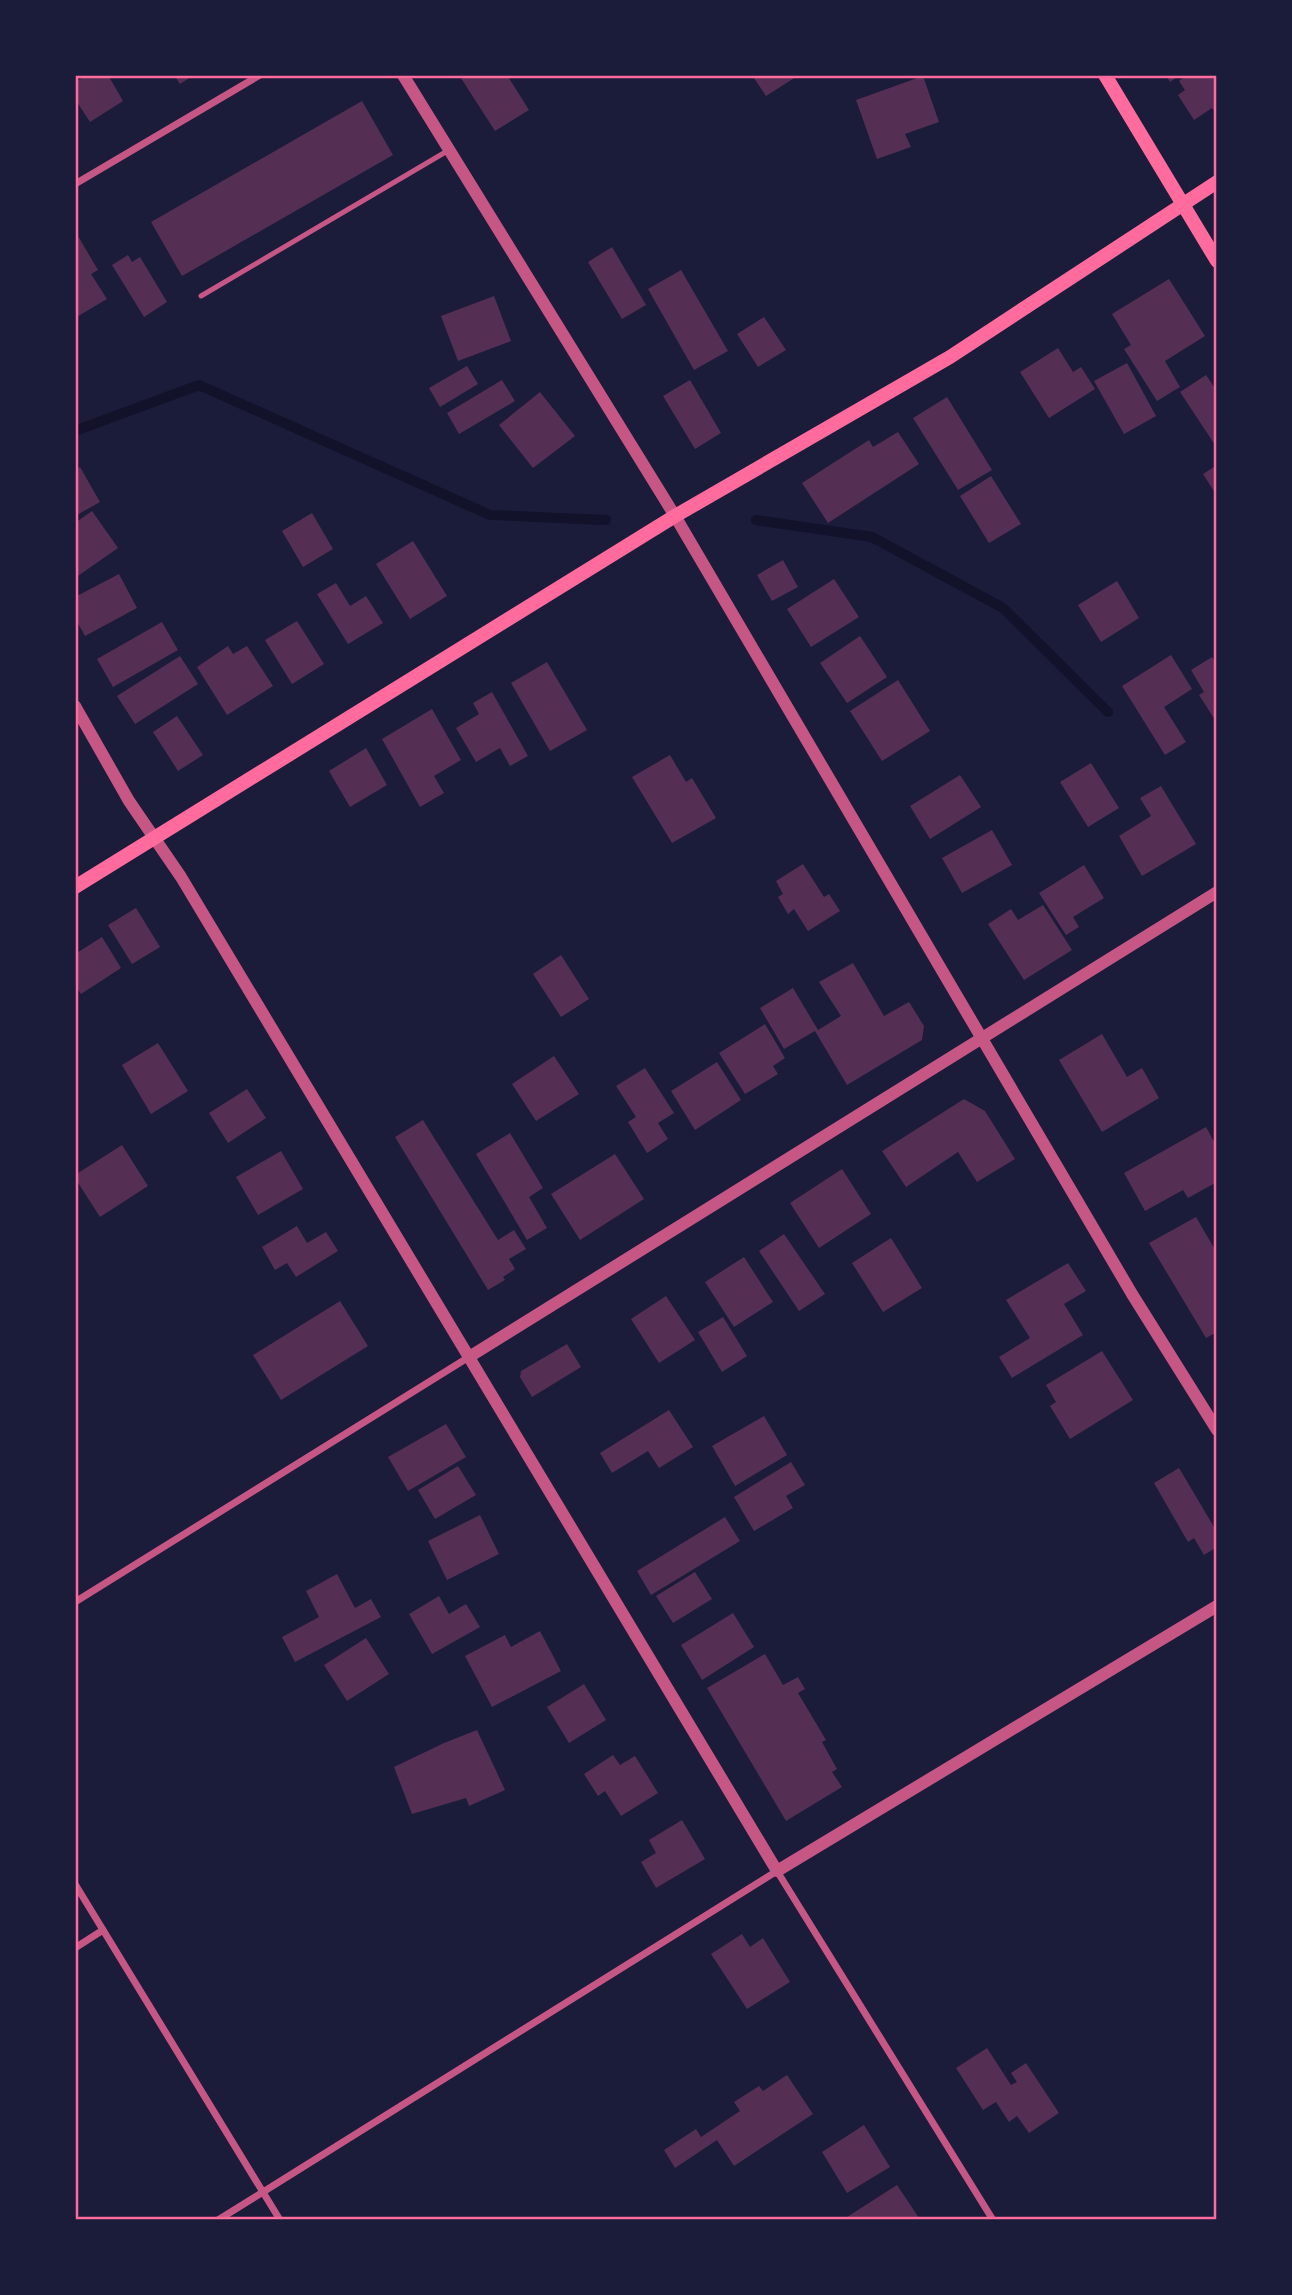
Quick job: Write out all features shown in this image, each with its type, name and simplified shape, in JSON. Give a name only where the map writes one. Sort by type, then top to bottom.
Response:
[{"type":"main road","points":[[1105,75],[1217,261]]},
{"type":"main road","points":[[75,887],[675,516],[950,357],[1217,182]]},
{"type":"street","points":[[75,184],[260,75]]},
{"type":"street","points":[[403,75],[675,516],[1132,1294],[1217,1430]]},
{"type":"street","points":[[75,706],[129,801],[181,877],[777,1871],[993,2220]]},
{"type":"street","points":[[75,1602],[1217,892]]},
{"type":"street","points":[[218,2220],[777,1871],[1217,1606]]},
{"type":"street","points":[[75,1884],[280,2220]]},
{"type":"street","points":[[75,1948],[103,1930]]},
{"type":"lane","points":[[201,296],[449,150]]},
{"type":"building","points":[[86,75],[108,75],[123,101],[90,122],[75,99],[75,82]]},
{"type":"building","points":[[174,75],[194,75],[180,84]]},
{"type":"building","points":[[459,75],[507,75],[529,110],[495,131]]},
{"type":"building","points":[[752,75],[799,75],[766,96]]},
{"type":"building","points":[[1166,75],[1180,75],[1170,82]]},
{"type":"building","points":[[1187,75],[1217,75],[1217,115],[1212,108],[1194,120],[1178,95],[1185,90],[1179,81]]},
{"type":"building","points":[[923,76],[939,122],[905,134],[911,147],[877,159],[856,100]]},
{"type":"building","points":[[362,101],[393,155],[182,276],[151,222]]},
{"type":"building","points":[[75,231],[98,270],[91,274],[107,299],[75,318]]},
{"type":"building","points":[[612,247],[646,305],[622,319],[588,262]]},
{"type":"building","points":[[128,255],[132,262],[140,257],[167,302],[144,317],[112,265]]},
{"type":"building","points":[[681,270],[728,351],[694,370],[648,289]]},
{"type":"building","points":[[1169,279],[1205,336],[1165,361],[1180,387],[1157,401],[1124,349],[1131,345],[1112,314]]},
{"type":"building","points":[[494,296],[511,341],[458,361],[441,316]]},
{"type":"building","points":[[764,317],[786,350],[758,367],[737,334]]},
{"type":"building","points":[[1058,348],[1073,372],[1081,367],[1095,389],[1049,418],[1020,372]]},
{"type":"building","points":[[1127,363],[1156,416],[1124,434],[1094,381]]},
{"type":"building","points":[[467,366],[478,384],[440,407],[429,388]]},
{"type":"building","points":[[1206,375],[1217,391],[1217,448],[1180,392]]},
{"type":"building","points":[[502,380],[515,401],[459,434],[447,413]]},
{"type":"building","points":[[690,380],[721,433],[695,449],[663,396]]},
{"type":"building","points":[[540,392],[575,436],[533,468],[499,425]]},
{"type":"building","points":[[947,397],[992,470],[958,490],[913,418]]},
{"type":"building","points":[[898,432],[919,464],[828,523],[802,483],[869,440],[873,447]]},
{"type":"building","points":[[1217,465],[1217,496],[1203,474]]},
{"type":"building","points":[[80,467],[100,502],[75,516],[75,470]]},
{"type":"building","points":[[991,476],[1021,524],[989,543],[960,496]]},
{"type":"building","points":[[92,511],[118,548],[75,578],[75,523]]},
{"type":"building","points":[[312,513],[333,549],[303,567],[282,531]]},
{"type":"building","points":[[413,541],[447,596],[410,619],[376,564]]},
{"type":"building","points":[[783,560],[798,587],[772,601],[757,575]]},
{"type":"building","points":[[119,574],[137,608],[85,636],[75,618],[75,597]]},
{"type":"building","points":[[834,579],[859,617],[811,647],[787,609]]},
{"type":"building","points":[[1117,581],[1139,618],[1101,642],[1078,605]]},
{"type":"building","points":[[336,583],[350,606],[366,596],[383,623],[348,644],[317,594]]},
{"type":"building","points":[[297,621],[324,664],[292,684],[265,640]]},
{"type":"building","points":[[162,622],[178,650],[113,687],[97,659]]},
{"type":"building","points":[[860,636],[887,677],[847,703],[820,663]]},
{"type":"building","points":[[228,646],[233,654],[247,646],[273,686],[227,715],[197,667]]},
{"type":"building","points":[[1171,655],[1192,689],[1164,707],[1186,742],[1165,755],[1122,686]]},
{"type":"building","points":[[180,656],[198,684],[135,724],[117,696]]},
{"type":"building","points":[[1212,657],[1217,664],[1217,723],[1199,695],[1204,692],[1191,670]]},
{"type":"building","points":[[547,662],[587,730],[550,751],[511,683]]},
{"type":"building","points":[[898,680],[930,731],[882,761],[850,711]]},
{"type":"building","points":[[492,692],[528,756],[510,766],[500,748],[476,762],[456,728],[479,714],[473,703]]},
{"type":"building","points":[[432,709],[461,760],[434,776],[444,793],[420,807],[382,739]]},
{"type":"building","points":[[177,716],[203,755],[178,771],[153,732]]},
{"type":"building","points":[[366,748],[387,785],[350,807],[329,771]]},
{"type":"building","points":[[670,755],[686,782],[692,778],[716,818],[672,843],[632,777]]},
{"type":"building","points":[[1091,763],[1119,808],[1088,827],[1060,782]]},
{"type":"building","points":[[960,775],[981,807],[930,839],[910,806]]},
{"type":"building","points":[[1161,786],[1196,844],[1142,876],[1119,836],[1151,816],[1140,798]]},
{"type":"building","points":[[992,830],[1012,865],[962,893],[942,858]]},
{"type":"building","points":[[803,864],[824,897],[829,894],[840,911],[808,931],[794,909],[788,914],[778,897],[783,894],[776,881]]},
{"type":"building","points":[[1084,865],[1104,898],[1073,917],[1079,927],[1066,935],[1039,893]]},
{"type":"building","points":[[1043,905],[1072,950],[1024,980],[988,924],[1011,909],[1018,920]]},
{"type":"building","points":[[136,908],[160,947],[132,964],[108,925]]},
{"type":"building","points":[[102,937],[121,968],[81,994],[75,985],[75,954]]},
{"type":"building","points":[[561,955],[589,999],[561,1017],[533,974]]},
{"type":"building","points":[[853,963],[884,1016],[909,1002],[924,1026],[922,1040],[847,1085],[815,1031],[784,1049],[760,1008],[793,988],[818,1030],[841,1016],[819,982]]},
{"type":"building","points":[[765,1024],[785,1058],[773,1066],[778,1074],[745,1094],[719,1053]]},
{"type":"building","points":[[1102,1034],[1127,1077],[1142,1068],[1159,1098],[1102,1132],[1059,1060]]},
{"type":"building","points":[[158,1043],[188,1091],[151,1114],[122,1065]]},
{"type":"building","points":[[554,1056],[579,1094],[536,1121],[512,1084]]},
{"type":"building","points":[[717,1062],[741,1100],[695,1130],[671,1091]]},
{"type":"building","points":[[645,1068],[674,1113],[658,1123],[668,1139],[647,1153],[628,1122],[636,1117],[616,1086]]},
{"type":"building","points":[[247,1089],[266,1118],[228,1143],[209,1113]]},
{"type":"building","points":[[964,1099],[985,1111],[1015,1159],[977,1182],[958,1152],[906,1187],[882,1151]]},
{"type":"building","points":[[423,1120],[498,1240],[514,1230],[526,1249],[509,1259],[515,1269],[503,1277],[505,1280],[488,1290],[395,1137]]},
{"type":"building","points":[[1206,1127],[1217,1147],[1217,1182],[1188,1198],[1183,1190],[1145,1211],[1124,1173]]},
{"type":"building","points":[[510,1133],[543,1188],[529,1197],[547,1228],[527,1240],[476,1154]]},
{"type":"building","points":[[122,1145],[148,1186],[100,1217],[75,1175]]},
{"type":"building","points":[[281,1151],[303,1189],[258,1215],[236,1177]]},
{"type":"building","points":[[615,1154],[644,1199],[580,1240],[551,1194]]},
{"type":"building","points":[[842,1169],[871,1214],[819,1248],[790,1203]]},
{"type":"building","points":[[1196,1217],[1217,1253],[1217,1332],[1206,1338],[1149,1243]]},
{"type":"building","points":[[297,1226],[307,1243],[326,1232],[338,1251],[296,1277],[287,1263],[275,1270],[262,1247]]},
{"type":"building","points":[[784,1234],[825,1294],[799,1311],[759,1251]]},
{"type":"building","points":[[891,1238],[922,1288],[883,1312],[852,1263]]},
{"type":"building","points":[[744,1257],[773,1302],[734,1327],[705,1282]]},
{"type":"building","points":[[1068,1263],[1086,1291],[1064,1304],[1083,1335],[1012,1378],[999,1357],[1030,1338],[1006,1300]]},
{"type":"building","points":[[666,1296],[695,1340],[659,1363],[631,1319]]},
{"type":"building","points":[[340,1301],[368,1346],[281,1400],[253,1355]]},
{"type":"building","points":[[723,1317],[747,1356],[722,1372],[698,1332]]},
{"type":"building","points":[[567,1344],[581,1367],[532,1397],[520,1377],[521,1371]]},
{"type":"building","points":[[1102,1351],[1133,1400],[1070,1439],[1050,1406],[1056,1402],[1046,1385]]},
{"type":"building","points":[[669,1410],[693,1447],[659,1468],[648,1451],[612,1473],[600,1453]]},
{"type":"building","points":[[764,1416],[787,1455],[735,1486],[712,1446]]},
{"type":"building","points":[[446,1424],[466,1457],[408,1491],[388,1457]]},
{"type":"building","points":[[791,1462],[805,1485],[786,1496],[793,1508],[754,1531],[734,1497]]},
{"type":"building","points":[[458,1466],[476,1495],[435,1519],[418,1490]]},
{"type":"building","points":[[1179,1468],[1217,1532],[1217,1547],[1204,1555],[1194,1538],[1188,1542],[1154,1483]]},
{"type":"building","points":[[480,1515],[499,1554],[447,1580],[428,1541]]},
{"type":"building","points":[[725,1517],[740,1541],[651,1595],[637,1571]]},
{"type":"building","points":[[695,1572],[712,1599],[673,1623],[656,1596]]},
{"type":"building","points":[[337,1574],[355,1608],[371,1599],[381,1617],[295,1662],[282,1637],[319,1617],[306,1591]]},
{"type":"building","points":[[439,1596],[449,1614],[466,1604],[480,1627],[432,1654],[409,1614]]},
{"type":"building","points":[[733,1613],[754,1647],[702,1680],[681,1645]]},
{"type":"building","points":[[540,1631],[561,1671],[492,1707],[465,1656],[505,1635],[511,1647]]},
{"type":"building","points":[[366,1638],[389,1674],[347,1701],[324,1665]]},
{"type":"building","points":[[765,1654],[783,1685],[798,1677],[805,1689],[798,1693],[826,1740],[822,1742],[837,1769],[832,1772],[842,1787],[786,1821],[707,1688]]},
{"type":"building","points":[[584,1684],[606,1720],[569,1743],[547,1707]]},
{"type":"building","points":[[477,1730],[505,1790],[469,1806],[466,1798],[412,1814],[394,1767]]},
{"type":"building","points":[[613,1755],[620,1765],[635,1756],[658,1793],[621,1816],[605,1791],[598,1796],[584,1774]]},
{"type":"building","points":[[682,1820],[705,1859],[656,1888],[641,1862],[656,1853],[649,1840]]},
{"type":"building","points":[[742,1934],[750,1947],[763,1938],[790,1982],[747,2009],[711,1954]]},
{"type":"building","points":[[987,2048],[1011,2085],[1017,2082],[1011,2073],[1026,2063],[1059,2113],[1029,2133],[1017,2116],[1009,2122],[996,2102],[983,2110],[956,2068]]},
{"type":"building","points":[[787,2075],[813,2114],[734,2166],[717,2140],[675,2168],[664,2150],[696,2129],[701,2137],[740,2111],[734,2102],[759,2086],[763,2091]]},
{"type":"building","points":[[864,2125],[890,2167],[847,2193],[822,2152]]},
{"type":"building","points":[[897,2185],[919,2218],[848,2220],[847,2217]]},
{"type":"waterway","points":[[75,431],[199,385],[490,515],[606,520]]},
{"type":"waterway","points":[[756,520],[872,537],[1003,608],[1108,712]]}]
